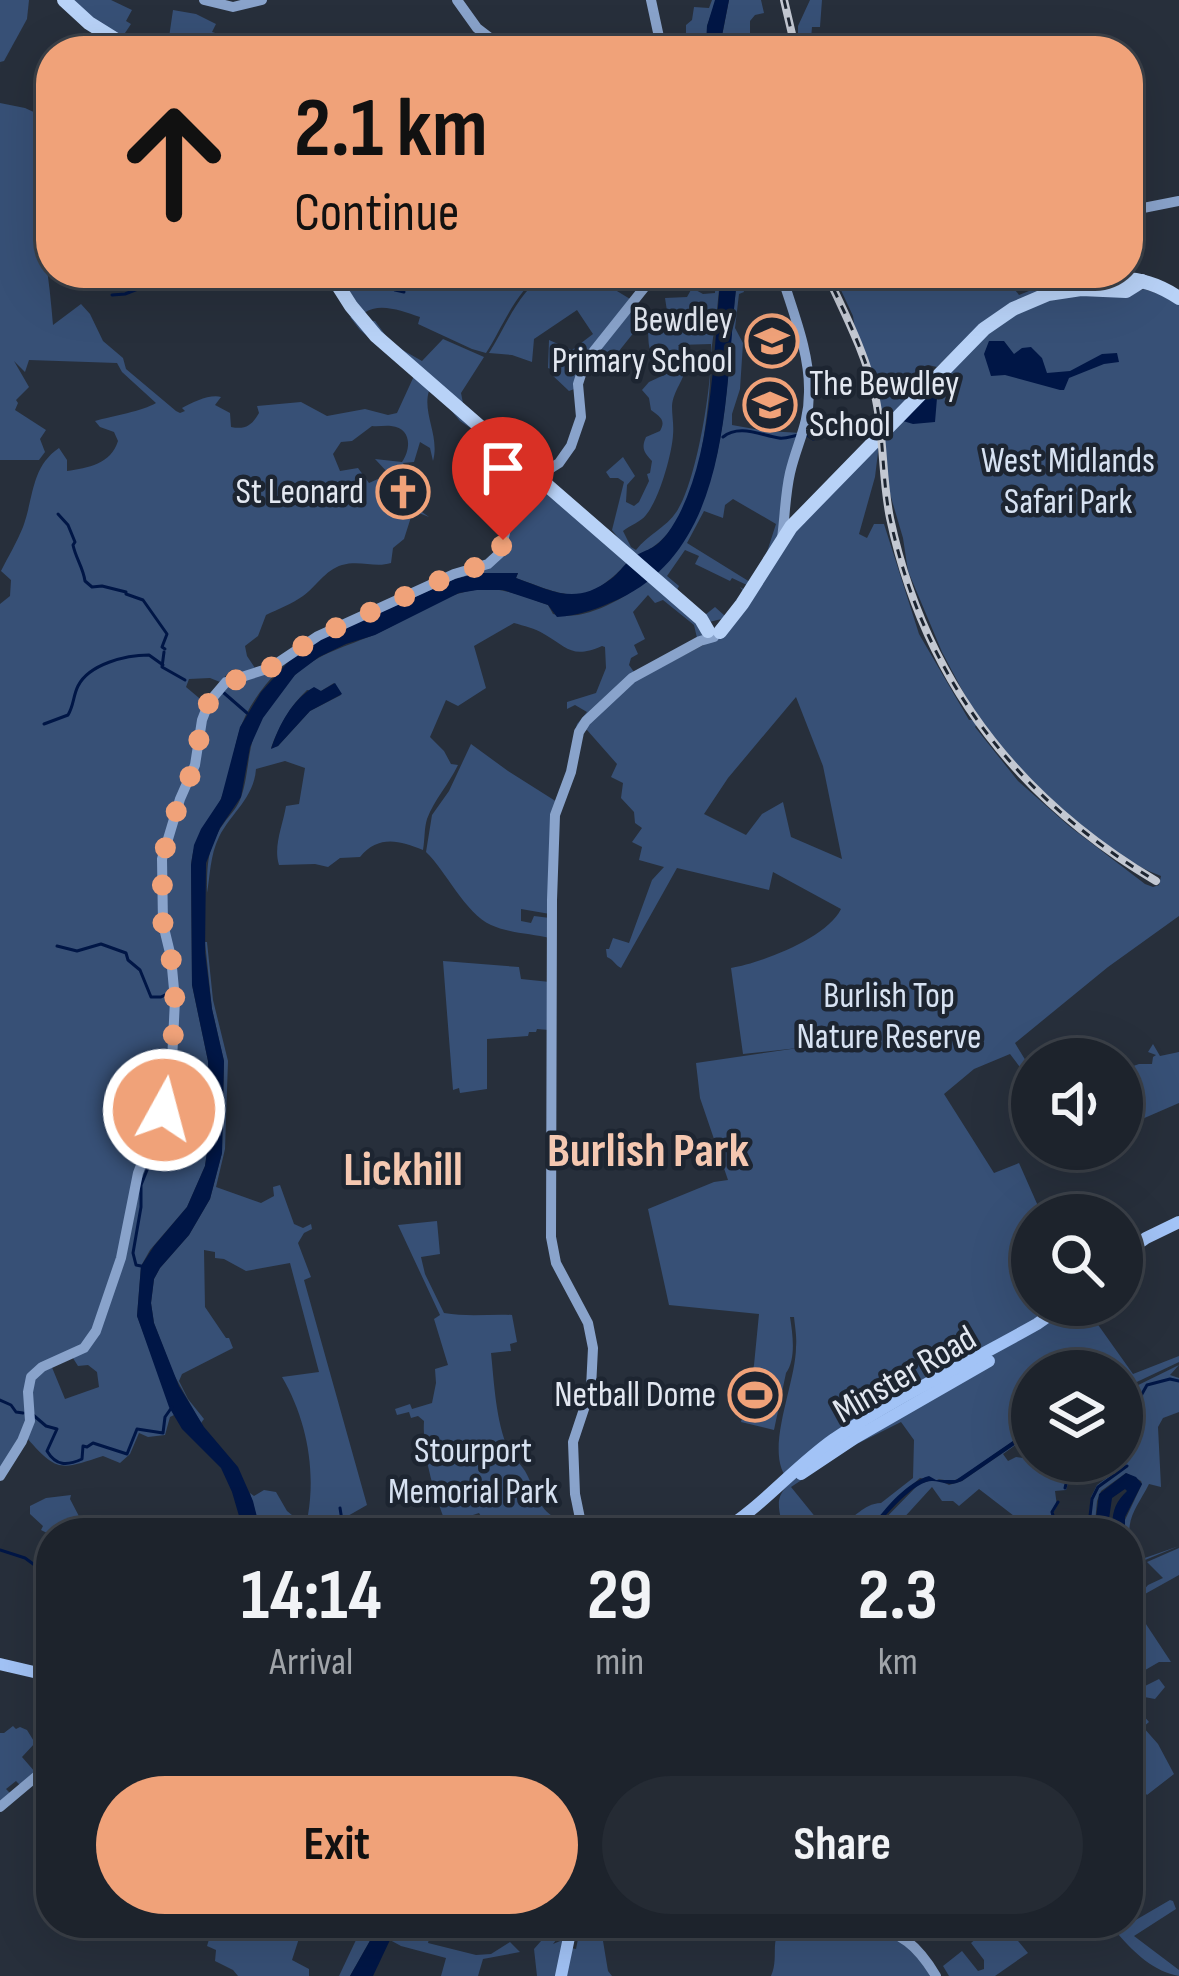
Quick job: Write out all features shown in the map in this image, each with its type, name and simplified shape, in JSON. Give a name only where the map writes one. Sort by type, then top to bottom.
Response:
[{"type":"highway","points":[[64,0],[110,36]]},
{"type":"highway","points":[[1143,283],[1179,298]]},
{"type":"highway","points":[[340,288],[376,336],[710,630],[744,601],[786,527],[965,347],[998,318],[1030,301],[1086,288]]},
{"type":"main road","points":[[205,0],[233,8],[262,0]]},
{"type":"main road","points":[[457,0],[488,36]]},
{"type":"main road","points":[[651,0],[659,36]]},
{"type":"main road","points":[[1143,208],[1179,201]]},
{"type":"main road","points":[[0,1476],[22,1441],[31,1414],[28,1392],[34,1374],[84,1348],[96,1331],[122,1258],[138,1173],[166,1101],[175,1000],[163,924],[162,859],[195,765],[209,702],[226,682],[270,668],[318,636],[497,558],[514,497],[568,452],[581,417],[579,378],[585,362],[644,288]]},
{"type":"main road","points":[[785,288],[809,388],[807,424],[791,468],[786,527]]},
{"type":"main road","points":[[581,1518],[573,1442],[591,1388],[593,1348],[585,1315],[554,1259],[551,1230],[555,815],[583,725],[628,680],[710,630]]},
{"type":"main road","points":[[1143,1244],[1179,1222]]},
{"type":"main road","name":"Minster Road","points":[[741,1518],[841,1435],[1033,1326]]},
{"type":"main road","name":"Minster Road","points":[[764,1498],[855,1438],[1045,1326]]},
{"type":"main road","points":[[0,1664],[36,1672]]},
{"type":"main road","points":[[0,1808],[36,1777]]},
{"type":"main road","points":[[561,1976],[569,1938]]},
{"type":"main road","points":[[905,1938],[936,1976]]},
{"type":"green space","points":[[0,0],[29,0],[27,19],[0,62]]},
{"type":"green space","points":[[70,0],[111,0],[132,10],[126,21],[131,24],[123,36]]},
{"type":"green space","points":[[716,0],[707,36],[686,36],[694,7],[709,8]]},
{"type":"green space","points":[[729,0],[761,0],[764,13],[750,21],[750,36],[722,36]]},
{"type":"green space","points":[[810,0],[822,0],[820,27],[812,27],[811,36],[798,36]]},
{"type":"green space","points":[[173,10],[216,24],[212,32],[225,36],[169,36]]},
{"type":"green space","points":[[0,103],[36,113],[36,288],[49,288],[53,325],[81,304],[103,341],[123,358],[126,369],[176,411],[185,411],[182,408],[201,399],[221,397],[215,405],[230,413],[231,427],[236,428],[254,421],[257,406],[301,402],[327,416],[365,409],[397,413],[414,376],[350,317],[357,318],[439,396],[429,391],[427,399],[433,461],[430,448],[420,442],[414,462],[403,463],[416,490],[412,505],[429,517],[414,511],[404,539],[393,548],[391,563],[336,567],[303,596],[266,615],[258,636],[245,646],[257,671],[239,677],[237,669],[231,670],[220,682],[189,679],[186,687],[205,703],[223,684],[271,669],[266,673],[271,677],[281,664],[319,637],[452,576],[492,564],[502,550],[516,495],[536,479],[630,560],[601,586],[577,594],[516,578],[518,573],[479,573],[455,579],[309,645],[258,695],[239,732],[225,788],[198,839],[191,865],[192,985],[208,1061],[210,1130],[205,1166],[187,1207],[141,1266],[137,1316],[174,1415],[165,1435],[139,1433],[130,1454],[120,1463],[103,1456],[61,1465],[46,1458],[27,1438],[33,1419],[31,1377],[28,1388],[28,1425],[0,1474],[0,604],[10,596],[11,580],[1,571],[23,527],[38,473],[50,456],[59,448],[67,460],[67,471],[98,464],[118,441],[114,432],[95,421],[156,403],[117,363],[29,360],[25,372],[14,361],[29,387],[16,400],[15,410],[46,430],[40,439],[45,452],[39,460],[0,460]],"holes":[[[372,426],[403,431],[408,445],[402,462],[375,459],[389,474],[369,483],[358,468],[340,471],[333,454],[341,442],[352,441]],[[71,1355],[78,1366],[88,1365],[97,1372],[99,1387],[65,1399],[51,1365]]]},
{"type":"green space","points":[[346,288],[527,288],[486,353],[418,324],[420,317],[384,308],[364,313]]},
{"type":"green space","points":[[531,288],[612,288],[650,311],[667,311],[665,298],[687,297],[692,288],[703,294],[719,288],[711,359],[711,344],[678,345],[685,370],[672,406],[670,453],[660,488],[641,520],[623,531],[636,550],[677,511],[702,430],[711,362],[703,441],[692,489],[670,531],[654,547],[633,557],[612,530],[624,482],[606,472],[623,457],[635,476],[627,485],[626,502],[634,506],[639,502],[652,461],[644,441],[663,424],[642,390],[664,375],[666,366],[651,351],[648,331],[635,331],[615,356],[597,359],[577,388],[569,391],[550,373],[558,372],[548,368],[549,340],[572,350],[593,334],[577,310],[534,339],[532,362],[489,353]]},
{"type":"green space","points":[[737,288],[743,288],[735,328],[743,343],[740,389],[732,425],[802,433],[782,535],[749,586],[695,564],[699,556],[685,550],[667,576],[705,615],[715,607],[725,616],[743,591],[740,587],[745,590],[726,618],[709,622],[654,576],[700,509],[713,472]],"holes":[[[733,499],[776,524],[750,582],[687,543],[704,511],[723,518],[725,505]]]},
{"type":"green space","points":[[840,288],[1014,288],[1019,295],[1052,289],[990,322],[937,367],[928,365],[914,373],[923,386],[882,428],[872,371]]},
{"type":"green space","points":[[1144,289],[1179,301],[1179,916],[1021,1038],[1011,1038],[1011,1055],[974,1069],[944,1094],[994,1173],[1011,1166],[1022,1170],[1033,1194],[1011,1194],[1011,1326],[1099,1326],[1116,1350],[1011,1350],[1011,1443],[960,1478],[937,1479],[949,1485],[962,1481],[1011,1447],[1003,1454],[1011,1460],[1011,1482],[1068,1482],[1066,1490],[1055,1491],[1053,1518],[1017,1518],[979,1489],[959,1506],[942,1501],[932,1487],[904,1518],[886,1518],[919,1484],[933,1480],[920,1478],[879,1518],[851,1518],[881,1503],[913,1478],[914,1440],[901,1422],[853,1446],[791,1487],[816,1518],[781,1518],[779,1501],[784,1489],[799,1476],[784,1474],[779,1446],[795,1361],[794,1317],[790,1317],[791,1361],[774,1430],[741,1422],[759,1314],[669,1305],[648,1209],[728,1180],[700,1098],[696,1063],[798,1048],[743,1054],[731,968],[808,939],[841,909],[773,872],[769,890],[677,868],[619,967],[607,957],[606,949],[613,938],[629,943],[652,880],[664,867],[639,860],[642,847],[632,842],[642,828],[621,798],[623,783],[611,777],[617,764],[587,730],[580,733],[627,685],[719,637],[778,547],[879,444],[859,534],[867,538],[874,524],[884,524],[919,634],[969,720],[978,720],[942,652],[908,571],[888,487],[883,440],[983,332],[1052,294],[1124,296]],"holes":[[[796,697],[823,766],[842,859],[791,837],[783,802],[762,814],[746,835],[704,814]],[[978,723],[1083,828],[1121,856],[1161,876],[1159,885],[1145,884],[1018,781],[975,727]]]},
{"type":"green space","points":[[364,320],[375,321],[392,344],[422,361],[443,339],[484,357],[461,393],[463,403],[506,445]]},
{"type":"green space","points":[[439,396],[501,449],[460,421]]},
{"type":"green space","points":[[505,456],[534,477],[524,483],[522,472]]},
{"type":"green space","points":[[651,578],[700,621],[704,636],[697,638],[694,625],[663,600],[655,603],[648,595],[633,612],[645,639],[634,645],[638,654],[629,665],[634,672],[574,736],[587,712],[575,705],[567,709],[567,702],[596,693],[606,668],[605,647],[571,650],[514,623],[474,646],[486,688],[458,706],[446,700],[430,737],[451,764],[458,765],[427,819],[423,850],[389,842],[374,845],[360,857],[340,858],[328,867],[279,865],[286,806],[299,804],[305,768],[285,761],[256,769],[247,797],[216,844],[207,893],[211,848],[240,800],[256,730],[303,668],[443,599],[471,591],[510,592],[565,616],[605,606]],"holes":[[[334,683],[341,695],[310,711],[271,748],[286,717],[307,690],[321,691]]]},
{"type":"green space","points":[[471,744],[557,802],[550,914],[521,909],[521,921],[531,923],[534,916],[550,918],[550,938],[505,930],[482,919],[426,852],[432,815]]},
{"type":"green space","points":[[205,942],[228,1061],[225,1149],[216,1187],[261,1203],[274,1196],[273,1187],[280,1185],[294,1224],[303,1228],[311,1224],[312,1229],[298,1243],[311,1277],[304,1280],[367,1505],[346,1518],[302,1518],[308,1515],[311,1479],[307,1444],[282,1377],[319,1372],[290,1263],[246,1271],[204,1250],[205,1307],[233,1348],[182,1374],[179,1381],[204,1419],[201,1423],[174,1375],[154,1323],[154,1279],[210,1199],[222,1153],[224,1061],[212,1009]]},
{"type":"green space","points":[[443,961],[519,967],[521,979],[550,982],[549,1030],[487,1039],[487,1089],[453,1090]]},
{"type":"green space","points":[[1153,1044],[1160,1056],[1179,1052],[1179,1103],[1143,1119],[1143,1064],[1152,1064],[1156,1055],[1148,1052]]},
{"type":"green space","name":"Stourport Memorial Park","points":[[437,1221],[440,1254],[421,1257],[444,1313],[512,1315],[517,1342],[510,1344],[511,1351],[491,1353],[498,1414],[510,1451],[540,1504],[556,1518],[482,1518],[479,1513],[444,1518],[427,1461],[424,1421],[411,1418],[409,1412],[397,1415],[395,1409],[432,1403],[435,1369],[448,1365],[434,1319],[440,1315],[398,1225]]},
{"type":"green space","points":[[1179,1356],[1179,1362],[1143,1379],[1143,1370]]},
{"type":"green space","points":[[1179,1365],[1170,1375],[1179,1378],[1179,1412],[1163,1418],[1158,1427],[1161,1487],[1149,1484],[1132,1518],[1126,1518],[1142,1484],[1143,1383]]},
{"type":"green space","points":[[1114,1482],[1101,1491],[1095,1518],[1089,1518],[1091,1497],[1097,1485]]},
{"type":"green space","points":[[276,1492],[296,1518],[257,1518],[250,1493]]},
{"type":"green space","points":[[71,1495],[80,1518],[36,1520],[30,1506]]},
{"type":"green space","points":[[1179,1548],[1179,1575],[1143,1595],[1148,1585],[1163,1578],[1147,1562]]},
{"type":"green space","points":[[1143,1620],[1171,1662],[1159,1662],[1143,1671]]},
{"type":"green space","points":[[1159,1679],[1165,1687],[1155,1699],[1143,1697],[1143,1687]]},
{"type":"green space","points":[[13,1726],[27,1730],[35,1743],[22,1757],[35,1772],[22,1787],[16,1781],[6,1789],[12,1795],[0,1805],[0,1733]]},
{"type":"green space","points":[[1143,1727],[1174,1774],[1147,1795],[1143,1791]]},
{"type":"green space","points":[[1170,1900],[1176,1909],[1143,1930],[1143,1916]]},
{"type":"green space","points":[[209,1938],[299,1938],[292,1960],[309,1969],[309,1976],[238,1976],[215,1961],[216,1950],[207,1946]]},
{"type":"green space","points":[[357,1938],[372,1938],[350,1976],[339,1976]]},
{"type":"green space","points":[[429,1938],[428,1943],[476,1955],[491,1954],[510,1942],[520,1952],[483,1959],[478,1976],[441,1976],[446,1958],[390,1940]]},
{"type":"green space","points":[[544,1938],[558,1938],[553,1944],[565,1939],[566,1947],[576,1949],[578,1938],[602,1938],[612,1976],[537,1976],[534,1949]]},
{"type":"green space","points":[[900,1938],[932,1976],[771,1976],[776,1939]]},
{"type":"green space","points":[[977,1938],[1016,1938],[1028,1953],[995,1976],[949,1976],[943,1966],[962,1951],[978,1971],[984,1969],[984,1960],[971,1943]]},
{"type":"green space","points":[[1122,1938],[1137,1938],[1179,1970],[1179,1976],[1146,1961]]},
{"type":"shaded area","points":[[715,0],[729,0],[722,36],[707,36]]},
{"type":"shaded area","points":[[720,288],[737,288],[725,409],[705,500],[685,540],[657,573],[619,599],[557,617],[548,605],[503,590],[459,593],[319,657],[295,675],[263,718],[250,747],[241,797],[220,828],[206,863],[205,952],[224,1061],[222,1153],[210,1199],[189,1235],[160,1268],[151,1303],[179,1386],[204,1427],[238,1467],[253,1501],[257,1518],[240,1518],[221,1468],[182,1429],[169,1407],[137,1316],[141,1266],[187,1207],[205,1166],[210,1130],[208,1061],[192,985],[191,865],[201,829],[221,799],[240,727],[261,692],[291,659],[323,638],[455,579],[479,573],[518,573],[516,578],[575,594],[611,579],[662,540],[682,508],[703,443]]},
{"type":"shaded area","points":[[989,341],[1004,341],[1014,354],[1031,347],[1042,358],[1047,373],[1070,371],[1102,354],[1117,353],[1119,362],[1069,378],[1060,390],[1005,375],[991,376],[984,354]]},
{"type":"shaded area","points":[[936,387],[945,391],[937,398],[935,422],[903,421]]},
{"type":"shaded area","points":[[335,683],[342,694],[310,711],[271,749],[299,699],[314,687],[321,691]]},
{"type":"shaded area","points":[[1011,1442],[1011,1447],[962,1481],[926,1482],[879,1518],[911,1485],[929,1476],[956,1480]]},
{"type":"shaded area","points":[[1114,1482],[1142,1484],[1125,1518],[1113,1518],[1125,1489],[1112,1498],[1109,1518],[1096,1518],[1099,1494]]},
{"type":"shaded area","points":[[372,1938],[391,1938],[373,1976],[350,1976]]},
{"type":"waterway","points":[[112,295],[140,288]]},
{"type":"waterway","points":[[392,288],[404,292]]},
{"type":"waterway","points":[[945,391],[950,384]]},
{"type":"waterway","points":[[807,435],[813,439],[882,422],[886,412]]},
{"type":"waterway","points":[[723,437],[743,431],[782,438],[799,435]]},
{"type":"waterway","points":[[58,514],[75,542],[85,581],[143,600],[167,634],[165,649]]},
{"type":"waterway","points":[[164,652],[162,667],[185,680]]},
{"type":"waterway","points":[[44,724],[68,715],[83,678],[99,667],[149,655],[163,665]]},
{"type":"waterway","points":[[224,693],[247,713]]},
{"type":"waterway","points":[[57,946],[77,951],[101,944],[126,953],[140,970],[151,997],[171,992]]},
{"type":"waterway","points":[[178,1096],[184,1054]]},
{"type":"waterway","points":[[172,1103],[210,1112]]},
{"type":"waterway","points":[[141,1266],[136,1265],[133,1253],[141,1185],[172,1108]]},
{"type":"waterway","points":[[1143,1392],[1147,1385],[1179,1381]]},
{"type":"waterway","points":[[0,1400],[23,1413]]},
{"type":"waterway","points":[[32,1414],[57,1429],[47,1451],[54,1460],[67,1464],[82,1459],[83,1446],[93,1443],[127,1454],[137,1429],[163,1433],[172,1407]]},
{"type":"waterway","points":[[1065,1488],[1067,1482]]},
{"type":"waterway","points":[[1090,1518],[1092,1499],[1105,1482]]},
{"type":"waterway","points":[[1054,1518],[1058,1502]]},
{"type":"waterway","points":[[340,1508],[342,1518]]},
{"type":"waterway","points":[[0,1550],[36,1566]]},
{"type":"railway","points":[[784,0],[792,36]]},
{"type":"railway","points":[[833,288],[872,384],[887,503],[905,576],[952,681],[1019,772],[1060,812],[1156,881]]},
{"type":"place","name":"Bewdley Primary School","points":[[772,341]]},
{"type":"place","name":"The Bewdley School","points":[[770,405]]},
{"type":"place","name":"St Leonard","points":[[403,492]]},
{"type":"place","name":"Netball Dome","points":[[755,1395]]},
{"type":"district","name":"Burlish Park","points":[[648,1151]]},
{"type":"district","name":"Lickhill","points":[[403,1170]]},
{"type":"route","points":[[164,1110],[175,1000],[163,924],[162,859],[193,773],[209,702],[224,684],[270,668],[318,636],[454,574],[492,562],[503,540]]},
{"type":"park label","name":"West Midlands Safari Park","points":[[1068,482]]},
{"type":"park label","name":"Burlish Top Nature Reserve","points":[[889,1016]]}]
